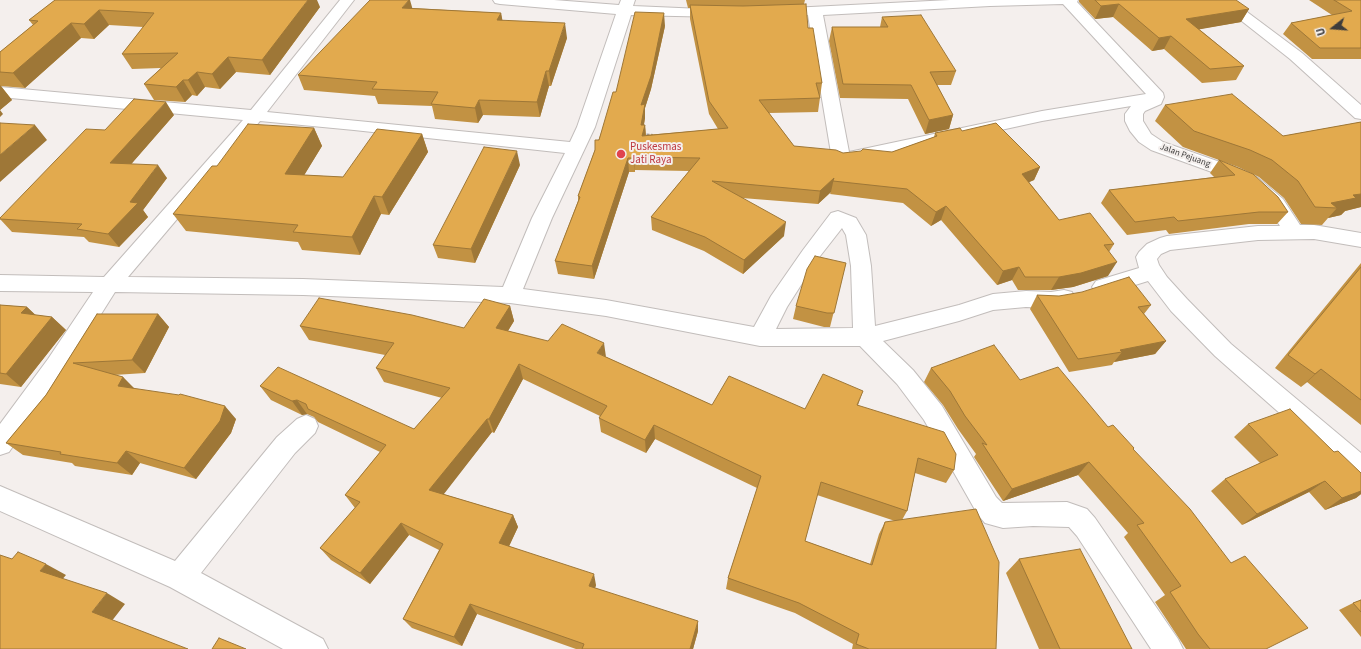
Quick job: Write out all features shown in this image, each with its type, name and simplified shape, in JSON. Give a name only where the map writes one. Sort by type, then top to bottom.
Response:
[{"type":"street","points":[[0,444],[56,366],[109,284],[256,115],[347,0]]},
{"type":"street","points":[[500,0],[626,5],[677,13],[735,14]]},
{"type":"street","points":[[815,11],[841,159],[1042,116],[1156,97],[1155,93],[1143,79],[1067,0]]},
{"type":"street","points":[[766,13],[870,10],[990,1],[1071,0]]},
{"type":"street","points":[[1222,0],[1296,56],[1361,114]]},
{"type":"street","points":[[510,295],[542,218],[586,127],[626,5]]},
{"type":"street","points":[[0,92],[256,115],[575,148]]},
{"type":"street","name":"Jalan Pejuang","points":[[1156,97],[1154,100],[1139,107],[1134,114],[1134,122],[1145,138],[1157,146],[1230,172],[1251,182],[1276,204],[1293,232]]},
{"type":"street","points":[[760,337],[779,302],[810,255],[838,218],[849,223],[856,236],[861,266],[865,337],[905,377],[934,413],[987,506],[994,514],[1003,516],[1067,514],[1078,518],[1168,649]]},
{"type":"street","points":[[1361,240],[1314,232],[1215,237],[1167,243],[1154,248],[1146,257],[1149,268],[1179,305],[1223,350],[1361,469]]},
{"type":"street","points":[[0,283],[401,290],[510,295],[606,308],[760,337],[787,338],[814,336],[865,337],[959,314],[993,302],[1026,299],[1051,300],[1084,293],[1152,272]]},
{"type":"street","points":[[180,577],[286,445],[306,426]]},
{"type":"street","points":[[0,498],[180,577],[313,649]]},
{"type":"path","points":[[640,134],[655,136]]},
{"type":"building","points":[[55,0],[308,0],[262,60],[228,57],[212,74],[197,72],[188,80],[183,80],[176,87],[144,84],[178,53],[122,54],[154,13],[99,10],[84,24],[71,23],[13,73],[0,72],[0,52],[38,21],[29,20]]},
{"type":"building","points":[[370,0],[409,0],[402,8],[501,13],[497,20],[565,23],[549,71],[546,71],[537,102],[479,100],[475,108],[431,104],[438,92],[372,89],[377,82],[298,75]]},
{"type":"building","points":[[1095,0],[1236,0],[1249,9],[1186,19],[1244,66],[1210,69],[1171,36],[1159,38],[1119,4],[1101,6]]},
{"type":"building","points":[[1334,0],[1361,0],[1361,48],[1320,48],[1291,23],[1352,11]]},
{"type":"building","points":[[806,4],[808,28],[813,28],[822,83],[816,83],[820,98],[759,100],[794,146],[836,150],[843,153],[861,151],[863,149],[892,152],[937,136],[935,133],[960,128],[962,131],[996,123],[1040,167],[1022,174],[1059,220],[1090,213],[1114,244],[1104,245],[1117,262],[1081,273],[1059,277],[1025,277],[1019,267],[1003,271],[946,206],[936,212],[907,189],[833,181],[834,178],[820,191],[712,181],[786,222],[744,260],[705,237],[651,217],[700,158],[635,157],[628,158],[592,266],[555,261],[580,197],[578,196],[595,150],[595,140],[599,140],[613,92],[616,92],[635,12],[664,13],[651,76],[641,105],[645,104],[641,125],[645,125],[642,136],[728,128],[709,101],[690,5],[743,6]]},
{"type":"building","points":[[921,15],[956,71],[930,72],[953,115],[929,120],[911,85],[843,84],[832,27],[888,27],[882,17]]},
{"type":"building","points":[[1232,94],[1283,136],[1361,122],[1361,194],[1353,195],[1356,198],[1331,203],[1337,208],[1315,207],[1298,181],[1272,160],[1250,150],[1194,131],[1165,105]]},
{"type":"building","points":[[134,99],[166,102],[110,163],[158,165],[130,202],[138,203],[108,234],[77,229],[82,224],[0,219],[86,129],[105,130]]},
{"type":"building","points":[[0,123],[35,125],[0,155]]},
{"type":"building","points":[[248,124],[314,128],[285,174],[343,177],[377,129],[422,134],[382,197],[374,196],[352,237],[293,232],[298,225],[173,214],[212,166],[217,166]]},
{"type":"building","points":[[484,147],[517,151],[471,249],[433,245]]},
{"type":"building","points":[[1219,160],[1253,174],[1278,197],[1288,212],[1259,212],[1178,221],[1174,217],[1135,222],[1109,190],[1235,175]]},
{"type":"building","points":[[815,256],[846,263],[834,313],[827,313],[796,306],[807,269]]},
{"type":"building","points":[[1361,267],[1361,400],[1321,369],[1315,374],[1288,355]]},
{"type":"building","points":[[1129,277],[1151,305],[1138,307],[1166,341],[1120,350],[1122,352],[1078,359],[1037,295],[1059,296],[1082,292]]},
{"type":"building","points":[[319,298],[412,315],[464,328],[484,299],[510,306],[496,328],[548,341],[562,324],[604,343],[597,353],[712,405],[729,376],[805,409],[823,374],[863,391],[857,405],[944,432],[956,454],[954,470],[918,458],[907,511],[821,482],[805,541],[872,565],[885,522],[976,509],[999,562],[996,649],[869,649],[856,644],[859,634],[799,603],[728,578],[761,476],[654,425],[645,440],[599,418],[607,406],[519,364],[489,419],[487,419],[429,490],[513,515],[499,543],[594,574],[589,586],[698,621],[690,649],[582,649],[584,644],[470,604],[454,637],[403,619],[443,544],[401,523],[360,573],[320,548],[360,502],[345,495],[386,445],[308,409],[306,404],[297,400],[292,401],[260,386],[278,367],[414,429],[450,388],[376,368],[394,343],[300,326]]},
{"type":"building","points":[[0,305],[27,307],[21,313],[52,317],[6,374],[0,373]]},
{"type":"building","points":[[97,314],[158,314],[132,360],[73,363],[123,377],[118,386],[180,394],[225,406],[220,421],[184,468],[126,451],[117,463],[60,454],[61,452],[6,443],[46,395]]},
{"type":"building","points":[[994,345],[1020,380],[1058,367],[1108,427],[1113,425],[1134,448],[1133,449],[1190,509],[1231,563],[1245,556],[1308,628],[1266,649],[1210,649],[1198,634],[1170,592],[1181,586],[1137,525],[1144,523],[1089,462],[1012,489],[982,443],[987,445],[965,416],[950,391],[931,368]]},
{"type":"building","points":[[1290,409],[1334,452],[1338,451],[1361,473],[1361,491],[1342,498],[1325,481],[1257,514],[1225,479],[1278,455],[1248,424]]},
{"type":"building","points":[[1080,549],[1132,649],[1060,649],[1019,559]]},
{"type":"building","points":[[18,552],[46,564],[40,571],[107,593],[92,612],[188,649],[0,649],[0,555],[12,559]]},
{"type":"building","points":[[1361,600],[1361,612],[1353,603]]},
{"type":"building","points":[[219,638],[246,649],[212,649]]},
{"type":"place","name":"Puskesmas Jati Raya","points":[[621,154]]}]
